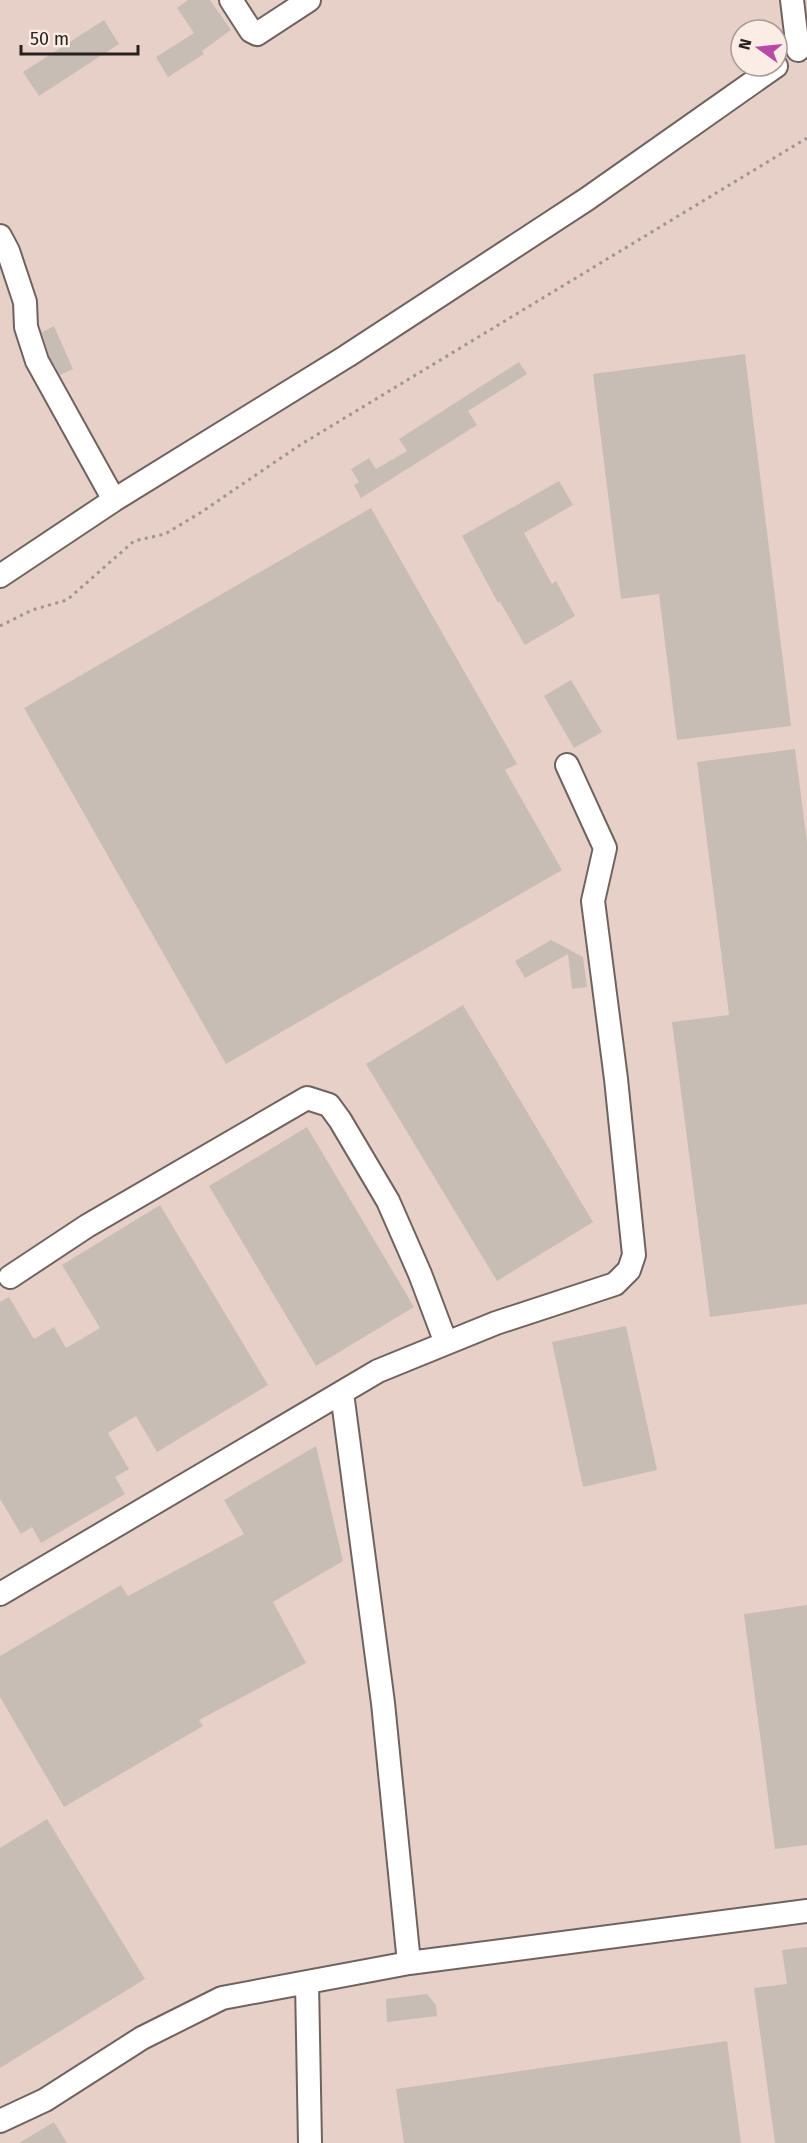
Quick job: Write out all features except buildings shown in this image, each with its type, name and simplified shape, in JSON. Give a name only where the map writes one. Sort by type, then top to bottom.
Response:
[{"type":"street","points":[[231,0],[251,31],[257,34],[307,0]]},
{"type":"street","points":[[789,56],[803,47],[792,0]]},
{"type":"street","points":[[0,576],[114,500],[347,356],[467,278],[587,199],[758,78]]},
{"type":"street","points":[[0,236],[8,251],[25,302],[26,327],[37,361],[114,500]]},
{"type":"street","points":[[0,1594],[378,1371],[496,1323],[615,1284],[629,1270],[634,1255],[616,1079],[593,901],[605,848],[567,765]]},
{"type":"street","points":[[10,1277],[87,1226],[307,1098],[329,1105],[388,1201],[420,1274],[446,1343]]},
{"type":"street","points":[[342,1393],[383,1703],[409,1963]]},
{"type":"street","points":[[0,2121],[45,2100],[141,2037],[222,1998],[409,1963],[807,1911]]},
{"type":"street","points":[[307,1983],[310,2143]]},
{"type":"path","points":[[0,627],[32,610],[67,600],[134,541],[165,534],[300,445],[807,138]]},
{"type":"shaded area","points":[[0,0],[807,0],[807,2143],[0,2143]]}]
